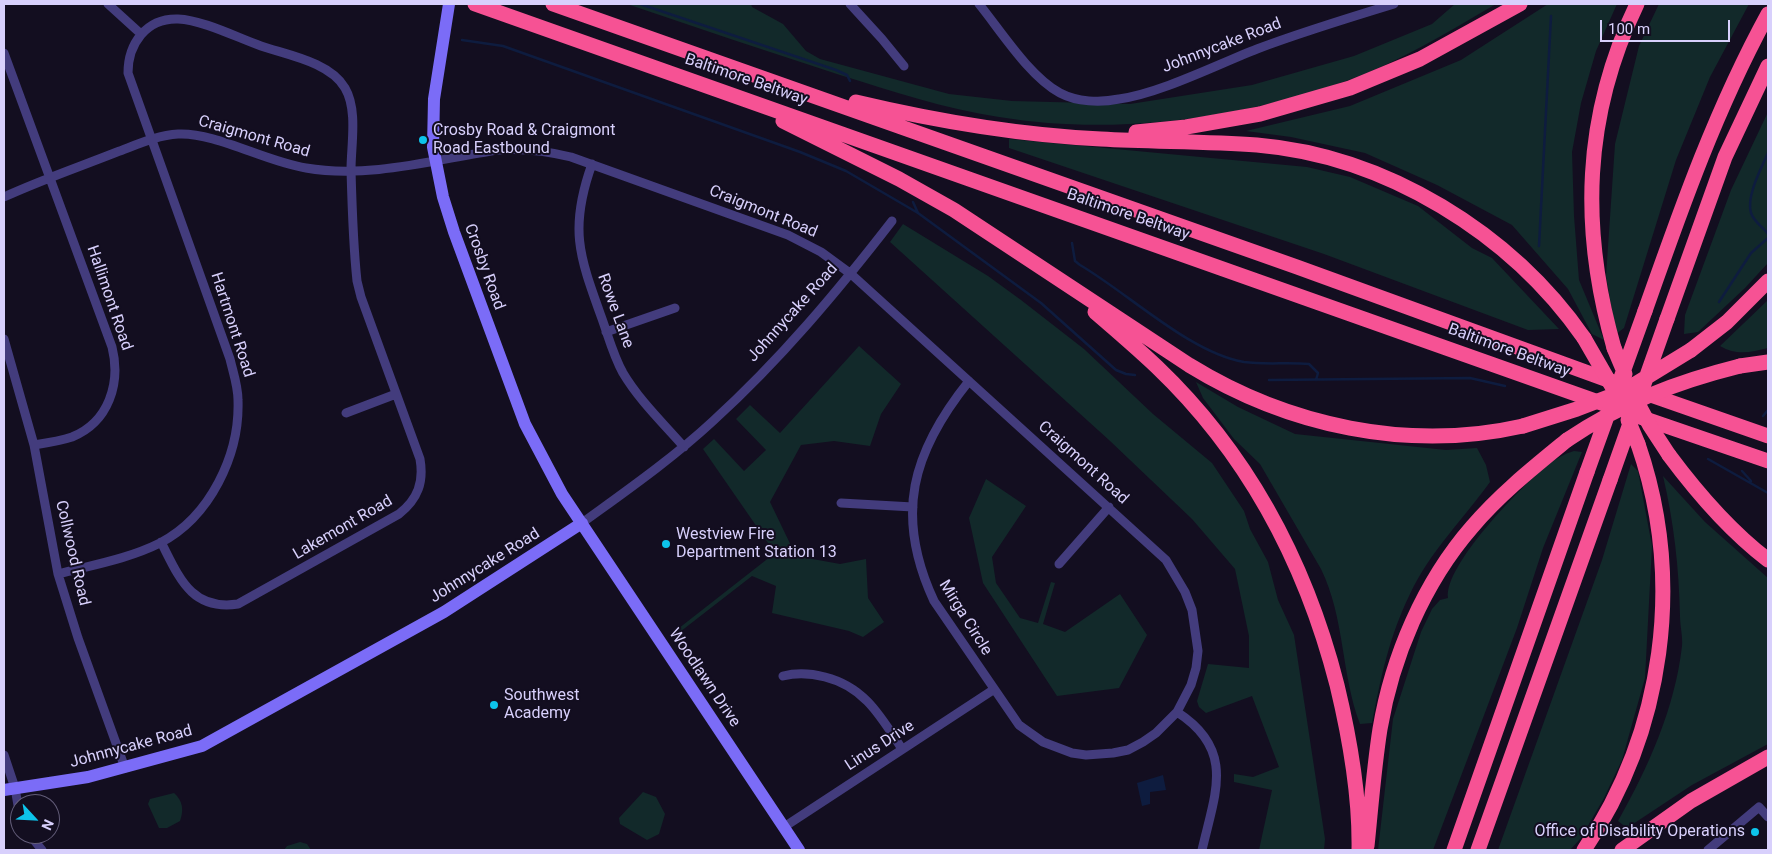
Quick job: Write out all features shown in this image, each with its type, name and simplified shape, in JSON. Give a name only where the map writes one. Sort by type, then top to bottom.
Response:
[{"type":"highway","name":"Baltimore Beltway","points":[[475,4],[1701,439],[1768,461]]},
{"type":"highway","name":"Baltimore Beltway","points":[[553,4],[1768,436]]},
{"type":"highway","points":[[1054,134],[1145,132],[1186,127],[1260,114],[1296,104],[1350,88],[1420,59],[1520,4]]},
{"type":"highway","points":[[1637,4],[1611,66],[1602,100],[1591,185],[1590,216],[1596,276],[1614,348],[1641,409],[1669,455],[1694,488],[1726,522],[1768,560]]},
{"type":"highway","points":[[1454,850],[1703,148],[1726,95],[1768,14]]},
{"type":"highway","points":[[1478,850],[1725,157],[1768,66]]},
{"type":"highway","points":[[776,82],[942,120],[994,129],[1100,139],[1258,146],[1330,160],[1364,171],[1433,202],[1466,222],[1521,265],[1570,318],[1616,392],[1651,481],[1661,546],[1664,600],[1659,660],[1646,718],[1627,772],[1603,820],[1584,850]]},
{"type":"highway","points":[[710,86],[899,179],[954,210],[1213,380],[1286,412],[1348,429],[1380,434],[1455,436],[1490,433],[1523,426],[1576,410],[1624,391],[1692,350],[1727,322],[1768,281]]},
{"type":"highway","points":[[1040,266],[1126,339],[1174,384],[1230,449],[1270,511],[1306,586],[1321,624],[1346,721],[1358,805],[1359,850]]},
{"type":"highway","points":[[1366,850],[1384,709],[1403,644],[1418,611],[1452,554],[1471,528],[1520,479],[1567,440],[1598,419],[1632,401],[1687,380],[1740,366],[1768,362]]},
{"type":"highway","points":[[1642,392],[1768,430]]},
{"type":"highway","points":[[1701,439],[1768,470]]},
{"type":"highway","points":[[1622,850],[1691,801],[1768,757]]},
{"type":"main road","name":"Crosby Road","points":[[449,4],[433,106],[432,144],[435,160],[454,232],[525,424],[541,459],[582,523]]},
{"type":"main road","name":"Johnnycake Road","points":[[10,789],[125,768],[188,751],[228,733],[479,591],[582,523]]},
{"type":"main road","name":"Woodlawn Drive","points":[[582,523],[799,850]]},
{"type":"street","points":[[108,4],[141,34]]},
{"type":"street","points":[[850,4],[904,66]]},
{"type":"street","name":"Johnnycake Road","points":[[979,4],[1028,64],[1049,86],[1072,98],[1096,101],[1131,97],[1295,35],[1394,4]]},
{"type":"street","name":"Lakemont Road","points":[[141,34],[156,24],[168,20],[191,21],[328,71],[344,87],[350,97],[351,171],[357,281],[360,297],[420,459],[422,470],[419,490],[407,508],[399,514],[238,604],[226,606],[205,601],[190,592],[183,584],[161,542]]},
{"type":"street","name":"Hartmont Road","points":[[58,574],[118,559],[161,542],[177,531],[202,506],[217,483],[231,451],[238,415],[238,398],[230,359],[150,140],[128,73],[130,51],[141,34]]},
{"type":"street","name":"Hallimont Road","points":[[4,53],[8,76],[50,177],[112,347],[116,372],[112,396],[92,425],[72,437],[34,445]]},
{"type":"street","name":"Craigmont Road","points":[[4,197],[50,177],[150,140],[176,134],[197,135],[289,165],[308,169],[351,171],[518,149],[553,152],[592,164],[788,234],[821,252],[850,274],[1109,507],[1166,560],[1185,592],[1192,610],[1198,651],[1191,685],[1177,712],[1156,733],[1143,742],[1128,750],[1113,754],[1086,755],[1072,753],[1043,742]]},
{"type":"street","name":"Rowe Lane","points":[[592,164],[580,204],[578,237],[583,266],[617,361],[629,382],[684,447]]},
{"type":"street","name":"Johnnycake Road","points":[[582,523],[684,447],[720,414],[783,352],[850,274],[892,221]]},
{"type":"street","points":[[606,332],[675,308]]},
{"type":"street","name":"Collwood Road","points":[[4,339],[34,445],[58,574],[78,638],[125,768]]},
{"type":"street","name":"Mirga Circle","points":[[969,381],[946,409],[928,442],[915,484],[913,507],[915,542],[926,583],[934,601],[993,690],[1019,725],[1043,742]]},
{"type":"street","points":[[346,413],[396,394]]},
{"type":"street","points":[[841,503],[913,507]]},
{"type":"street","points":[[1058,564],[1109,507]]},
{"type":"street","points":[[783,676],[798,673],[815,674],[841,681],[853,688],[873,705],[902,749]]},
{"type":"street","name":"Linus Drive","points":[[784,827],[993,690]]},
{"type":"street","points":[[1177,712],[1191,721],[1207,738],[1216,762],[1215,791],[1202,850]]},
{"type":"street","points":[[4,755],[10,789]]},
{"type":"street","points":[[1708,850],[1759,807],[1768,817]]},
{"type":"green space","points":[[627,4],[751,4],[752,7],[783,24],[806,51],[820,59],[949,94],[1012,101],[1130,104],[1252,85],[1354,56],[1432,24],[1455,4],[1496,4],[1423,46],[1385,65],[1346,81],[1305,94],[1219,114],[1131,124],[1086,125],[999,117],[939,104],[840,75]]},
{"type":"green space","points":[[1548,4],[1617,4],[1596,51],[1581,103],[1572,152],[1579,280],[1604,340],[1592,334],[1568,289],[1512,225],[1437,185],[1365,153],[1291,137],[1246,131],[1350,106],[1461,60]]},
{"type":"green space","points":[[1659,4],[1749,4],[1710,77],[1676,160],[1624,328],[1616,334],[1606,276],[1615,144],[1639,46]]},
{"type":"green space","points":[[1768,112],[1768,263],[1745,288],[1698,332],[1684,334],[1685,315],[1731,190]]},
{"type":"green space","points":[[1009,139],[1307,167],[1350,177],[1418,206],[1472,248],[1492,258],[1559,329],[1528,330],[1324,254],[1009,148]]},
{"type":"green space","points":[[903,224],[988,276],[1021,300],[1084,349],[1153,414],[1212,463],[1244,511],[1250,529],[1268,562],[1278,600],[1294,635],[1325,839],[1324,850],[1259,850],[1272,790],[1234,782],[1234,774],[1253,777],[1279,767],[1252,696],[1206,713],[1199,707],[1197,701],[1208,664],[1249,668],[1249,636],[1235,569],[1192,519],[1109,440],[890,242]]},
{"type":"green space","points":[[1768,300],[1768,348],[1750,352],[1738,352],[1720,346]]},
{"type":"green space","points":[[859,346],[901,384],[881,414],[870,446],[834,441],[801,445],[770,502],[796,556],[840,564],[866,559],[868,598],[884,622],[863,637],[849,631],[772,613],[776,586],[752,576],[676,635],[674,632],[775,553],[703,449],[714,439],[744,471],[766,450],[736,419],[750,405],[780,433]]},
{"type":"green space","points":[[1196,382],[1238,407],[1295,434],[1446,450],[1477,448],[1486,465],[1490,482],[1427,564],[1410,594],[1396,626],[1386,657],[1372,723],[1360,724],[1349,686],[1335,607],[1321,569],[1260,464],[1234,439],[1203,398]]},
{"type":"green space","points":[[1574,451],[1582,452],[1543,548],[1517,628],[1433,850],[1378,850],[1393,719],[1421,632],[1432,609],[1440,600],[1448,598],[1450,584],[1458,566],[1486,527],[1503,508],[1547,465]]},
{"type":"green space","points":[[1631,464],[1638,471],[1652,546],[1645,678],[1622,760],[1604,798],[1581,838],[1570,850],[1498,850],[1602,560]]},
{"type":"green space","points":[[1663,476],[1705,522],[1768,578],[1768,744],[1692,785],[1627,828],[1618,821],[1640,780],[1659,737],[1673,692],[1682,646],[1675,546]]},
{"type":"green space","points":[[986,479],[1026,506],[992,557],[996,583],[1020,618],[1038,623],[1051,582],[1055,583],[1043,624],[1065,632],[1120,594],[1147,635],[1119,688],[1057,696],[983,583],[969,518]]},
{"type":"green space","points":[[643,792],[656,797],[665,814],[659,834],[647,840],[620,824],[619,818]]},
{"type":"green space","points":[[174,793],[182,806],[180,821],[167,828],[159,828],[148,804],[150,799]]},
{"type":"green space","points":[[300,842],[307,844],[311,850],[284,850],[287,846]]},
{"type":"water","points":[[1163,775],[1166,790],[1150,792],[1150,804],[1142,806],[1137,783]]},
{"type":"waterway","points":[[640,4],[836,70],[847,75],[850,81]]},
{"type":"waterway","points":[[1539,246],[1551,16]]},
{"type":"waterway","points":[[462,40],[503,46],[800,152],[846,171],[918,213]]},
{"type":"waterway","points":[[1768,153],[1752,191],[1750,206],[1754,219],[1768,234]]},
{"type":"waterway","points":[[913,202],[918,213],[1041,303],[1116,370],[1135,375]]},
{"type":"waterway","points":[[1719,302],[1751,253],[1768,238]]},
{"type":"waterway","points":[[1072,243],[1075,261],[1160,321],[1202,347],[1244,362],[1309,364],[1318,373],[1316,380]]},
{"type":"waterway","points":[[1269,380],[1470,378],[1505,386]]},
{"type":"waterway","points":[[1763,416],[1768,410]]},
{"type":"waterway","points":[[1708,459],[1768,493]]},
{"type":"waterway","points":[[1742,471],[1751,481]]},
{"type":"place","name":"Crosby Road & Craigmont Road Eastbound","points":[[423,140]]},
{"type":"place","name":"Westview Fire Department Station 13","points":[[666,544]]},
{"type":"place","name":"Southwest Academy","points":[[494,705]]},
{"type":"place","name":"Office of Disability Operations","points":[[1755,832]]}]
